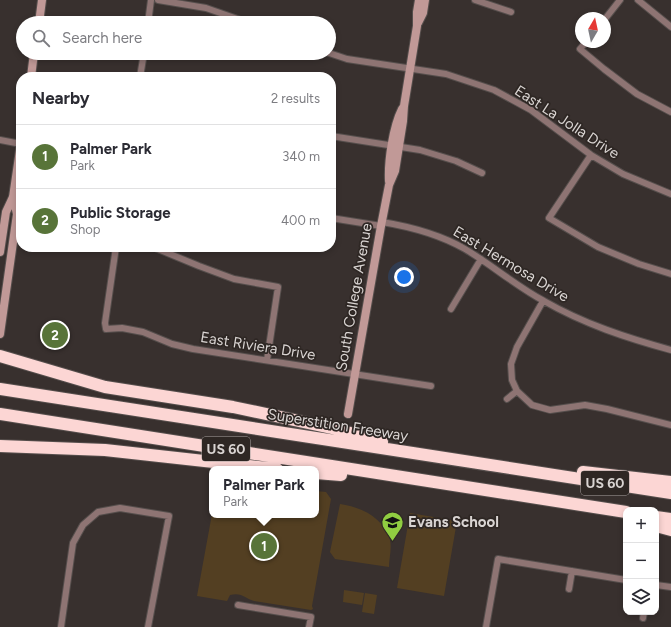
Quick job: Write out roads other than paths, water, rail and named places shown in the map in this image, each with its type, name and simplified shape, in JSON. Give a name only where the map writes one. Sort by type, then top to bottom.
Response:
[{"type":"highway","points":[[0,356],[106,386],[208,403],[336,429],[440,457]]},
{"type":"highway","name":"Superstition Freeway","points":[[0,389],[671,493]]},
{"type":"highway","name":"US 60","points":[[0,414],[623,512]]},
{"type":"highway","points":[[0,446],[105,450],[250,466]]},
{"type":"highway","points":[[539,473],[588,472],[671,482]]},
{"type":"highway","points":[[319,473],[452,485]]},
{"type":"highway","points":[[550,501],[623,518]]},
{"type":"highway","points":[[659,517],[671,519]]},
{"type":"highway","points":[[659,527],[671,530]]},
{"type":"street","points":[[40,16],[42,0]]},
{"type":"street","points":[[149,16],[151,0]]},
{"type":"street","points":[[158,0],[206,8],[229,16]]},
{"type":"street","name":"South College Avenue","points":[[348,414],[389,185],[389,169],[396,147],[397,119],[404,106],[417,26],[419,0]]},
{"type":"street","name":"South College Avenue","points":[[417,26],[423,13],[425,0]]},
{"type":"street","points":[[475,0],[511,12]]},
{"type":"street","points":[[610,12],[620,0]]},
{"type":"street","points":[[638,0],[664,23],[671,27]]},
{"type":"street","points":[[581,48],[580,49],[604,69],[637,94],[671,112]]},
{"type":"street","name":"East La Jolla Drive","points":[[336,55],[446,74],[494,90],[531,110],[591,155],[623,174],[671,194]]},
{"type":"street","points":[[32,72],[33,60]]},
{"type":"street","points":[[141,72],[143,60]]},
{"type":"street","points":[[336,137],[420,150],[456,161],[482,173]]},
{"type":"street","points":[[0,140],[16,143]]},
{"type":"street","points":[[591,155],[549,218],[598,247],[639,264],[671,274]]},
{"type":"street","points":[[0,334],[16,214],[14,197],[16,182]]},
{"type":"street","points":[[0,252],[6,212],[14,197]]},
{"type":"street","name":"East Hermosa Drive","points":[[336,219],[411,227],[432,234],[452,242],[543,301],[605,330],[671,350]]},
{"type":"street","name":"East Riviera Drive","points":[[115,252],[105,323],[106,329],[122,328],[143,332],[172,344],[193,349],[431,386]]},
{"type":"street","points":[[166,252],[234,279],[278,287],[266,360]]},
{"type":"street","points":[[451,309],[481,260]]},
{"type":"street","points":[[543,301],[517,347],[511,364],[512,380],[517,391],[532,405],[550,410],[585,405],[607,409],[671,426]]},
{"type":"street","points":[[506,399],[517,391]]},
{"type":"street","points":[[61,627],[73,543],[83,525],[98,512],[120,508],[169,516],[148,627]]},
{"type":"street","points":[[486,627],[498,559],[623,580]]},
{"type":"street","points":[[569,588],[572,571]]},
{"type":"street","points":[[659,585],[671,587]]},
{"type":"street","points":[[238,605],[311,617],[309,627]]},
{"type":"place","name":"Public Storage","points":[[55,335]]},
{"type":"place","name":"Evans School","points":[[392,542]]},
{"type":"place","name":"Palmer Park","points":[[264,546]]}]
